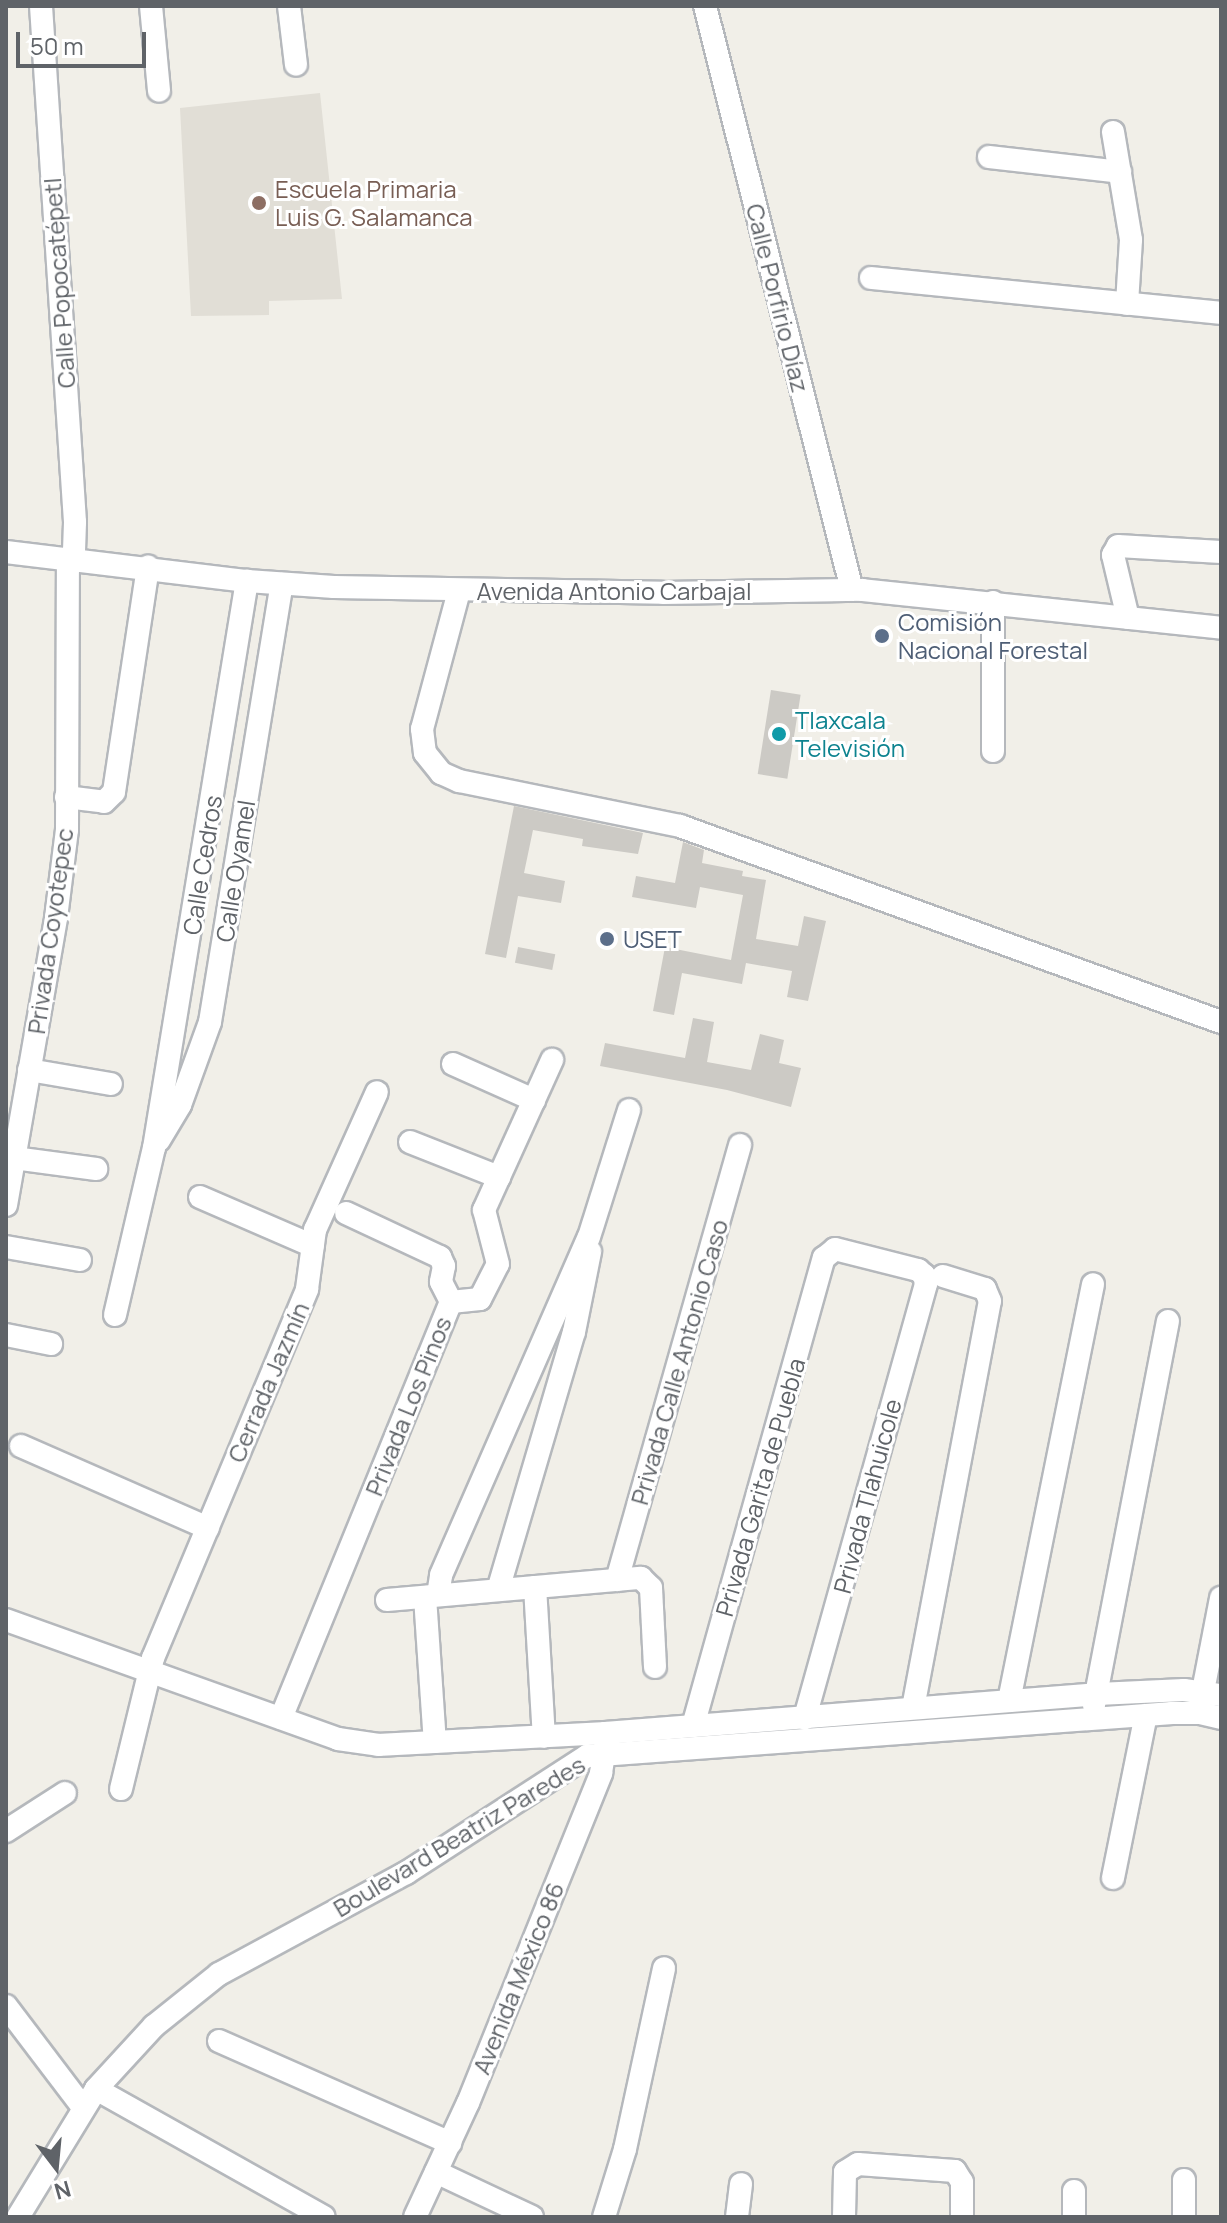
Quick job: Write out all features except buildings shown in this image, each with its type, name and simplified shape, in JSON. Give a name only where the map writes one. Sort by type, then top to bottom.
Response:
[{"type":"street","name":"Calle Popocatépetl","points":[[41,6],[74,509],[72,559]]},
{"type":"street","points":[[151,6],[159,91]]},
{"type":"street","points":[[289,6],[296,65]]},
{"type":"street","name":"Calle Porfirio Díaz","points":[[705,6],[852,590]]},
{"type":"street","points":[[1113,132],[1131,240],[1127,304]]},
{"type":"street","points":[[989,157],[1120,172]]},
{"type":"street","points":[[871,278],[1221,313]]},
{"type":"street","points":[[1128,618],[1113,555],[1118,546],[1221,552]]},
{"type":"street","name":"Avenida Antonio Carbajal","points":[[6,552],[282,584],[459,591],[852,590],[993,602],[1221,628]]},
{"type":"street","name":"Privada Coyotepec","points":[[6,1205],[58,904],[67,830],[68,569],[72,559]]},
{"type":"street","points":[[66,797],[104,802],[114,792],[148,567]]},
{"type":"street","name":"Calle Cedros","points":[[154,1148],[247,581]]},
{"type":"street","name":"Calle Oyamel","points":[[154,1148],[180,1105],[199,1060],[210,1022],[282,584]]},
{"type":"street","points":[[459,591],[422,729],[425,753],[441,773],[459,781],[680,826],[1221,1022]]},
{"type":"street","points":[[993,602],[993,751]]},
{"type":"street","points":[[200,874],[233,880]]},
{"type":"street","name":"Privada Los Pinos","points":[[281,1718],[451,1302],[480,1299],[498,1264],[483,1215],[552,1060]]},
{"type":"street","points":[[453,1064],[534,1100]]},
{"type":"street","points":[[29,1070],[111,1084]]},
{"type":"street","name":"Cerrada Jazmín","points":[[121,1789],[149,1684],[149,1671],[307,1289],[315,1230],[377,1092]]},
{"type":"street","points":[[435,1742],[432,1596],[589,1237],[629,1110]]},
{"type":"street","points":[[410,1142],[499,1177]]},
{"type":"street","name":"Privada Calle Antonio Caso","points":[[617,1580],[740,1145]]},
{"type":"street","points":[[115,1315],[154,1148]]},
{"type":"street","points":[[14,1158],[96,1169]]},
{"type":"street","points":[[200,1197],[313,1246]]},
{"type":"street","points":[[346,1213],[440,1257],[444,1266],[441,1282],[451,1302]]},
{"type":"street","points":[[498,1590],[574,1332],[586,1280],[589,1237]]},
{"type":"street","points":[[6,1247],[80,1260]]},
{"type":"street","name":"Privada Garita de Puebla","points":[[693,1726],[820,1273],[830,1250],[840,1249],[933,1276]]},
{"type":"street","points":[[913,1708],[990,1301],[988,1292],[981,1287],[933,1276]]},
{"type":"street","name":"Privada Tlahuicole","points":[[805,1718],[926,1284],[933,1276]]},
{"type":"street","points":[[1009,1701],[1093,1284]]},
{"type":"street","points":[[1092,1719],[1168,1321]]},
{"type":"street","points":[[6,1335],[51,1344]]},
{"type":"street","points":[[21,1446],[208,1528]]},
{"type":"street","points":[[387,1600],[641,1578],[650,1585],[655,1667]]},
{"type":"street","points":[[535,1587],[544,1737]]},
{"type":"street","points":[[1212,1693],[1221,1598]]},
{"type":"street","name":"Boulevard Beatriz Paredes","points":[[7,1624],[357,1743],[544,1737],[605,1744],[1146,1715],[1200,1713],[1221,1718]]},
{"type":"street","name":"Boulevard Beatriz Paredes","points":[[17,2217],[89,2098],[154,2026],[219,1974],[406,1873],[605,1744],[693,1726],[1096,1694],[1212,1693]]},
{"type":"street","points":[[1113,1878],[1146,1715]]},
{"type":"street","name":"Avenida México 86","points":[[415,2217],[450,2143],[605,1744]]},
{"type":"street","points":[[6,1831],[65,1793]]},
{"type":"street","points":[[604,2217],[625,2149],[664,1968]]},
{"type":"street","points":[[6,2006],[89,2098],[324,2217]]},
{"type":"street","points":[[219,2041],[450,2143]]},
{"type":"street","points":[[844,2217],[844,2177],[848,2167],[873,2165],[950,2169],[959,2173],[962,2217]]},
{"type":"street","points":[[436,2172],[504,2211],[532,2217]]},
{"type":"street","points":[[1184,2180],[1184,2217]]},
{"type":"street","points":[[737,2217],[741,2184]]},
{"type":"street","points":[[1074,2191],[1074,2217]]},
{"type":"street","points":[[6,2204],[17,2217]]},
{"type":"shaded area","name":"Escuela Primaria Luis G. Salamanca","points":[[320,93],[342,299],[269,301],[269,315],[191,316],[180,108]]},
{"type":"place","name":"Escuela Primaria Luis G. Salamanca","points":[[259,203]]},
{"type":"place","name":"Comisión Nacional Forestal","points":[[882,636]]},
{"type":"place","name":"Tlaxcala Televisión","points":[[779,734]]},
{"type":"place","name":"USET","points":[[607,939]]}]
